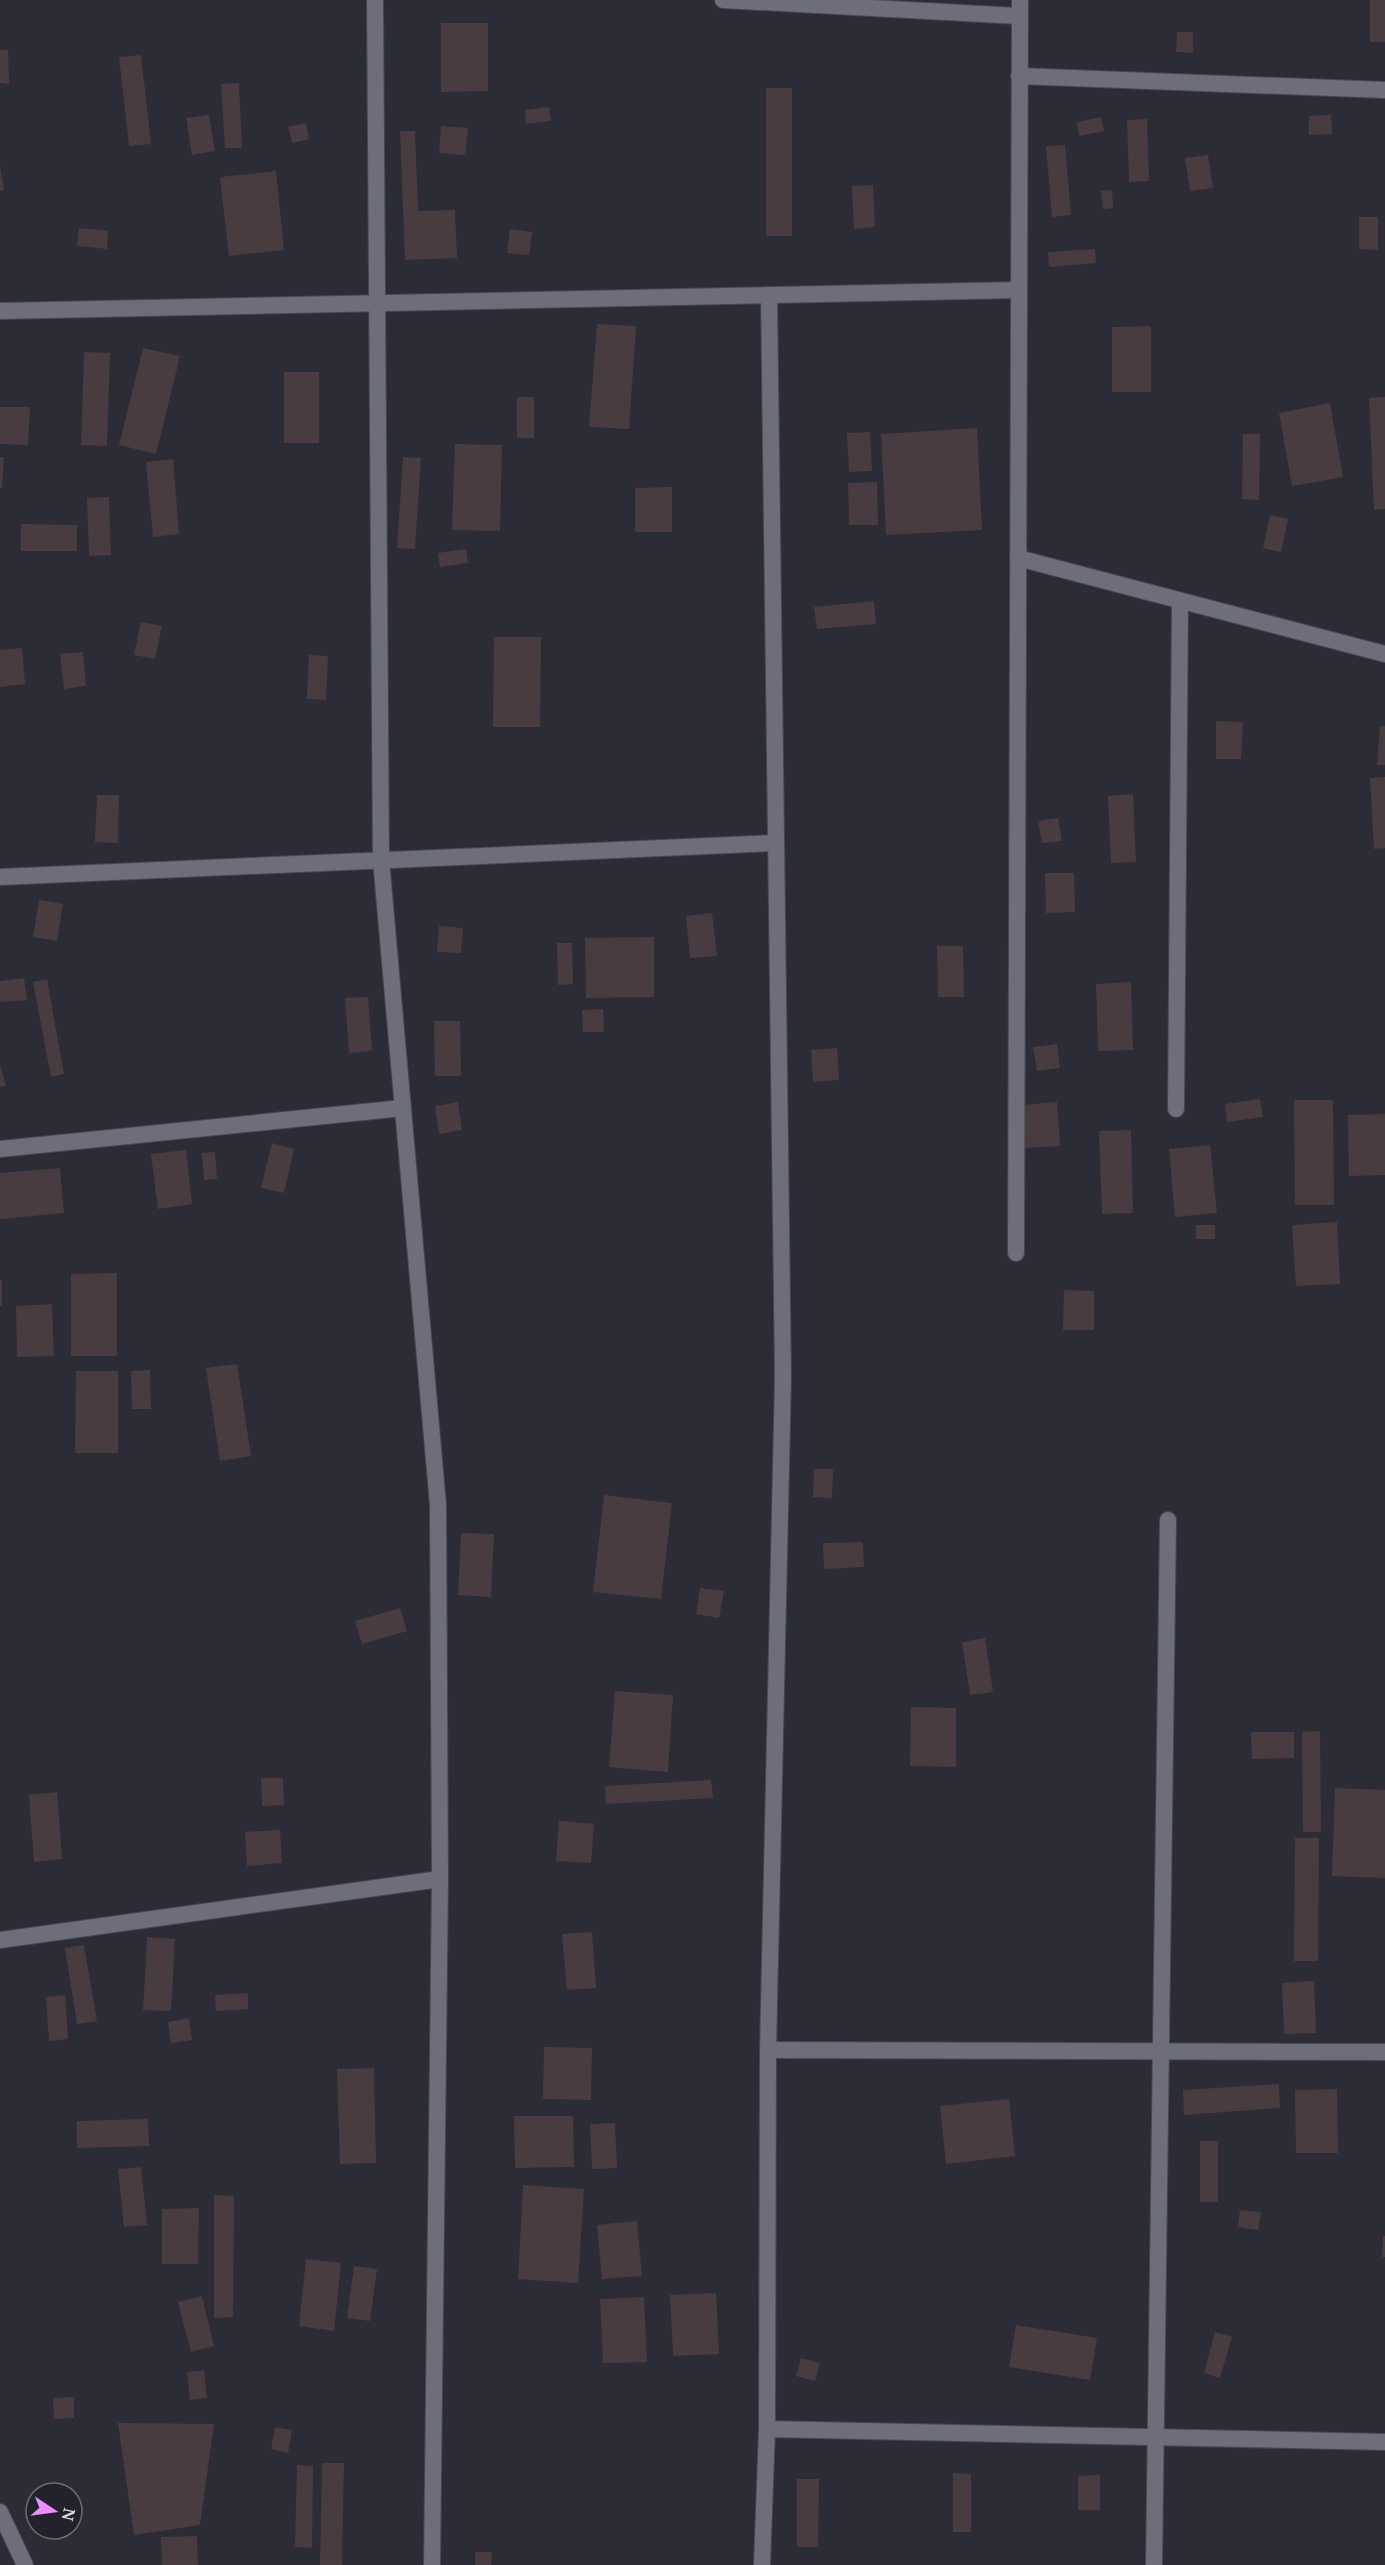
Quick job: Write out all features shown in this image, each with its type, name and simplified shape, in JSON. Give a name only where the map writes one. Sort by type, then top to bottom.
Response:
[{"type":"street","points":[[375,0],[381,860],[438,1505],[440,1879],[432,2565]]},
{"type":"street","points":[[723,0],[1020,8],[1016,1253]]},
{"type":"street","points":[[1019,76],[1385,90]]},
{"type":"street","points":[[0,311],[1019,290]]},
{"type":"street","points":[[762,2565],[767,2429],[768,2050],[783,1377],[769,295]]},
{"type":"street","points":[[1018,558],[1385,654]]},
{"type":"street","points":[[1176,1109],[1180,601]]},
{"type":"street","points":[[0,877],[776,843]]},
{"type":"street","points":[[0,1149],[403,1108]]},
{"type":"street","points":[[1154,2565],[1168,1520]]},
{"type":"street","points":[[0,1940],[440,1879]]},
{"type":"street","points":[[768,2050],[1385,2052]]},
{"type":"street","points":[[767,2429],[1385,2442]]},
{"type":"street","points":[[0,2512],[25,2565]]},
{"type":"building","points":[[1370,0],[1385,0],[1385,42],[1370,42]]},
{"type":"building","points":[[441,23],[488,23],[488,91],[441,92]]},
{"type":"building","points":[[1177,32],[1193,32],[1193,53],[1176,52]]},
{"type":"building","points":[[0,50],[8,50],[9,84],[0,83]]},
{"type":"building","points":[[141,55],[151,144],[129,146],[119,57]]},
{"type":"building","points":[[239,83],[242,148],[225,148],[221,84]]},
{"type":"building","points":[[766,88],[792,88],[792,236],[766,236]]},
{"type":"building","points":[[549,107],[551,121],[526,124],[525,110]]},
{"type":"building","points":[[209,115],[215,151],[192,155],[186,118]]},
{"type":"building","points":[[1331,115],[1332,134],[1309,135],[1309,116]]},
{"type":"building","points":[[1101,117],[1104,131],[1079,136],[1077,122]]},
{"type":"building","points":[[1147,119],[1149,181],[1129,182],[1127,120]]},
{"type":"building","points":[[306,123],[309,139],[292,143],[288,127]]},
{"type":"building","points":[[441,126],[468,128],[465,155],[439,153]]},
{"type":"building","points":[[400,131],[415,131],[418,211],[455,210],[457,258],[405,260]]},
{"type":"building","points":[[1065,145],[1071,215],[1052,217],[1046,146]]},
{"type":"building","points":[[1208,155],[1213,188],[1190,191],[1185,158]]},
{"type":"building","points":[[0,165],[4,190],[0,191]]},
{"type":"building","points":[[276,171],[284,250],[229,256],[220,177]]},
{"type":"building","points":[[873,185],[875,227],[854,229],[852,186]]},
{"type":"building","points":[[1112,190],[1113,208],[1103,209],[1101,191]]},
{"type":"building","points":[[1359,217],[1378,217],[1378,250],[1359,249]]},
{"type":"building","points":[[79,228],[108,231],[107,249],[77,246]]},
{"type":"building","points":[[510,229],[532,232],[529,255],[507,253]]},
{"type":"building","points":[[1095,249],[1096,263],[1049,267],[1048,252]]},
{"type":"building","points":[[597,324],[636,326],[629,429],[589,427]]},
{"type":"building","points":[[1151,326],[1151,392],[1112,392],[1112,327]]},
{"type":"building","points":[[143,348],[180,356],[156,454],[119,445]]},
{"type":"building","points":[[84,352],[110,353],[107,446],[81,445]]},
{"type":"building","points":[[284,372],[319,372],[319,443],[284,443]]},
{"type":"building","points":[[517,397],[534,397],[534,438],[517,438]]},
{"type":"building","points":[[1385,397],[1385,509],[1374,510],[1369,398]]},
{"type":"building","points":[[1330,403],[1343,477],[1292,486],[1279,413]]},
{"type":"building","points":[[0,407],[30,407],[28,445],[0,444]]},
{"type":"building","points":[[977,428],[982,530],[886,535],[881,434]]},
{"type":"building","points":[[870,432],[872,471],[849,472],[847,433]]},
{"type":"building","points":[[1243,434],[1260,434],[1259,500],[1242,499]]},
{"type":"building","points":[[455,444],[502,445],[500,531],[452,530]]},
{"type":"building","points":[[0,457],[4,457],[2,488],[0,488]]},
{"type":"building","points":[[403,457],[421,458],[415,549],[397,548]]},
{"type":"building","points":[[173,459],[179,534],[153,537],[146,462]]},
{"type":"building","points":[[877,482],[878,525],[849,525],[848,483]]},
{"type":"building","points":[[672,487],[672,532],[635,532],[635,488]]},
{"type":"building","points":[[109,497],[111,555],[89,556],[87,498]]},
{"type":"building","points":[[1270,515],[1288,519],[1281,552],[1263,548]]},
{"type":"building","points":[[21,524],[77,525],[77,551],[21,551]]},
{"type":"building","points":[[466,549],[468,563],[440,567],[438,553]]},
{"type":"building","points":[[874,601],[876,624],[817,629],[814,607]]},
{"type":"building","points":[[141,622],[162,626],[155,659],[134,655]]},
{"type":"building","points":[[494,637],[541,637],[540,727],[493,727]]},
{"type":"building","points":[[22,648],[25,684],[0,687],[0,650]]},
{"type":"building","points":[[83,652],[86,686],[64,689],[60,654]]},
{"type":"building","points":[[309,655],[328,656],[326,700],[307,699]]},
{"type":"building","points":[[1216,721],[1243,722],[1241,759],[1216,759]]},
{"type":"building","points":[[1380,726],[1385,726],[1385,765],[1377,765]]},
{"type":"building","points":[[1385,777],[1385,848],[1374,849],[1370,778]]},
{"type":"building","points":[[1133,794],[1136,862],[1111,863],[1108,796]]},
{"type":"building","points":[[97,795],[119,795],[118,843],[95,842]]},
{"type":"building","points":[[1058,818],[1062,841],[1042,843],[1038,821]]},
{"type":"building","points":[[1045,873],[1074,873],[1075,912],[1046,913]]},
{"type":"building","points":[[39,900],[63,904],[57,941],[33,937]]},
{"type":"building","points":[[712,913],[717,956],[690,958],[686,916]]},
{"type":"building","points":[[439,926],[463,928],[461,953],[437,952]]},
{"type":"building","points":[[654,937],[654,997],[586,998],[585,938]]},
{"type":"building","points":[[557,943],[572,943],[573,984],[558,985]]},
{"type":"building","points":[[937,946],[963,946],[964,997],[938,997]]},
{"type":"building","points":[[24,978],[27,1000],[0,1002],[0,981]]},
{"type":"building","points":[[47,979],[64,1074],[51,1077],[33,982]]},
{"type":"building","points":[[1131,982],[1133,1050],[1098,1051],[1096,984]]},
{"type":"building","points":[[368,997],[372,1051],[349,1053],[345,998]]},
{"type":"building","points":[[603,1009],[604,1032],[583,1032],[582,1010]]},
{"type":"building","points":[[434,1021],[460,1021],[461,1076],[435,1076]]},
{"type":"building","points":[[1057,1044],[1060,1068],[1037,1071],[1033,1047]]},
{"type":"building","points":[[837,1048],[839,1080],[813,1082],[811,1050]]},
{"type":"building","points":[[0,1064],[6,1086],[0,1087]]},
{"type":"building","points":[[1260,1099],[1263,1117],[1227,1122],[1225,1104]]},
{"type":"building","points":[[1294,1100],[1333,1100],[1334,1205],[1295,1205]]},
{"type":"building","points":[[458,1102],[462,1130],[439,1134],[435,1106]]},
{"type":"building","points":[[1057,1102],[1060,1146],[1025,1148],[1021,1105]]},
{"type":"building","points":[[1385,1114],[1385,1175],[1349,1176],[1348,1115]]},
{"type":"building","points":[[1131,1130],[1133,1213],[1102,1214],[1099,1131]]},
{"type":"building","points":[[272,1143],[294,1149],[284,1193],[261,1188]]},
{"type":"building","points":[[1210,1145],[1217,1213],[1175,1217],[1169,1149]]},
{"type":"building","points":[[186,1150],[192,1204],[158,1209],[151,1154]]},
{"type":"building","points":[[215,1152],[217,1179],[204,1180],[202,1153]]},
{"type":"building","points":[[60,1168],[64,1213],[0,1219],[0,1173]]},
{"type":"building","points":[[1337,1222],[1340,1284],[1296,1286],[1292,1225]]},
{"type":"building","points":[[1196,1225],[1215,1225],[1215,1239],[1196,1239]]},
{"type":"building","points":[[117,1273],[117,1356],[71,1356],[71,1274]]},
{"type":"building","points":[[0,1280],[2,1280],[2,1306],[0,1306]]},
{"type":"building","points":[[1064,1290],[1094,1291],[1094,1330],[1063,1330]]},
{"type":"building","points":[[52,1304],[54,1356],[17,1357],[16,1306]]},
{"type":"building","points":[[237,1364],[251,1456],[220,1461],[206,1368]]},
{"type":"building","points":[[150,1370],[151,1409],[132,1409],[131,1371]]},
{"type":"building","points":[[76,1371],[118,1371],[118,1453],[75,1453]]},
{"type":"building","points":[[814,1469],[833,1469],[832,1498],[813,1497]]},
{"type":"building","points":[[604,1495],[672,1503],[661,1599],[593,1592]]},
{"type":"building","points":[[461,1533],[494,1534],[491,1597],[458,1595]]},
{"type":"building","points":[[863,1542],[864,1567],[824,1569],[823,1543]]},
{"type":"building","points":[[700,1588],[724,1591],[719,1618],[696,1614]]},
{"type":"building","points":[[400,1608],[407,1631],[362,1644],[355,1621]]},
{"type":"building","points":[[985,1638],[993,1692],[970,1695],[962,1642]]},
{"type":"building","points":[[615,1691],[673,1695],[668,1772],[609,1767]]},
{"type":"building","points":[[911,1707],[956,1708],[956,1767],[910,1766]]},
{"type":"building","points":[[1320,1731],[1321,1832],[1303,1832],[1302,1732]]},
{"type":"building","points":[[1251,1732],[1294,1732],[1294,1758],[1252,1759]]},
{"type":"building","points":[[261,1778],[283,1778],[284,1805],[262,1806]]},
{"type":"building","points":[[711,1780],[713,1798],[606,1804],[605,1786]]},
{"type":"building","points":[[1335,1788],[1385,1790],[1385,1878],[1332,1876]]},
{"type":"building","points":[[57,1792],[62,1859],[34,1862],[29,1795]]},
{"type":"building","points":[[559,1821],[594,1824],[591,1863],[556,1861]]},
{"type":"building","points":[[280,1830],[282,1863],[247,1866],[245,1832]]},
{"type":"building","points":[[1295,1838],[1319,1838],[1318,1961],[1294,1961]]},
{"type":"building","points":[[592,1932],[596,1988],[567,1990],[562,1934]]},
{"type":"building","points":[[147,1937],[175,1939],[171,2011],[143,2010]]},
{"type":"building","points":[[84,1945],[97,2021],[77,2024],[65,1948]]},
{"type":"building","points":[[1314,1981],[1316,2033],[1284,2034],[1282,1983]]},
{"type":"building","points":[[248,1993],[248,2009],[216,2011],[215,1995]]},
{"type":"building","points":[[65,1995],[68,2039],[49,2041],[46,1997]]},
{"type":"building","points":[[189,2018],[192,2040],[171,2043],[168,2022]]},
{"type":"building","points":[[544,2047],[592,2048],[591,2100],[543,2099]]},
{"type":"building","points":[[374,2068],[376,2163],[340,2164],[337,2069]]},
{"type":"building","points":[[1279,2084],[1280,2108],[1184,2115],[1183,2090]]},
{"type":"building","points":[[1337,2089],[1338,2153],[1296,2153],[1295,2090]]},
{"type":"building","points":[[1009,2099],[1015,2156],[946,2164],[940,2106]]},
{"type":"building","points":[[514,2116],[573,2116],[574,2167],[515,2168]]},
{"type":"building","points":[[148,2119],[149,2146],[77,2148],[77,2121]]},
{"type":"building","points":[[615,2123],[617,2168],[592,2169],[590,2124]]},
{"type":"building","points":[[1200,2141],[1218,2141],[1218,2202],[1200,2202]]},
{"type":"building","points":[[141,2167],[147,2225],[124,2227],[118,2169]]},
{"type":"building","points":[[523,2185],[584,2189],[578,2283],[518,2279]]},
{"type":"building","points":[[214,2195],[234,2196],[233,2317],[214,2318]]},
{"type":"building","points":[[199,2208],[198,2264],[162,2264],[162,2209]]},
{"type":"building","points":[[1240,2210],[1261,2212],[1258,2230],[1238,2227]]},
{"type":"building","points":[[637,2221],[642,2276],[602,2279],[597,2225]]},
{"type":"building","points":[[1383,2236],[1385,2236],[1385,2257],[1382,2257]]},
{"type":"building","points":[[306,2259],[341,2263],[334,2331],[299,2326]]},
{"type":"building","points":[[354,2266],[377,2269],[370,2321],[347,2318]]},
{"type":"building","points":[[716,2293],[719,2354],[673,2356],[670,2295]]},
{"type":"building","points":[[202,2296],[214,2346],[191,2352],[178,2302]]},
{"type":"building","points":[[644,2297],[647,2362],[603,2363],[600,2299]]},
{"type":"building","points":[[1016,2325],[1097,2338],[1090,2380],[1009,2367]]},
{"type":"building","points":[[1215,2332],[1232,2337],[1220,2378],[1204,2373]]},
{"type":"building","points":[[801,2358],[820,2363],[815,2381],[796,2376]]},
{"type":"building","points":[[204,2370],[207,2398],[190,2400],[187,2372]]},
{"type":"building","points":[[74,2397],[74,2418],[54,2419],[53,2398]]},
{"type":"building","points":[[118,2423],[214,2424],[200,2525],[134,2535]]},
{"type":"building","points":[[275,2427],[292,2430],[288,2453],[271,2449]]},
{"type":"building","points":[[322,2463],[344,2463],[342,2565],[320,2565]]},
{"type":"building","points":[[297,2465],[313,2466],[312,2548],[295,2547]]},
{"type":"building","points":[[953,2473],[971,2474],[971,2532],[953,2532]]},
{"type":"building","points":[[1100,2475],[1100,2510],[1078,2510],[1078,2476]]},
{"type":"building","points":[[797,2479],[819,2479],[818,2547],[797,2547]]},
{"type":"building","points":[[197,2536],[198,2565],[162,2565],[161,2537]]},
{"type":"building","points":[[475,2552],[492,2552],[491,2565],[475,2565]]}]
